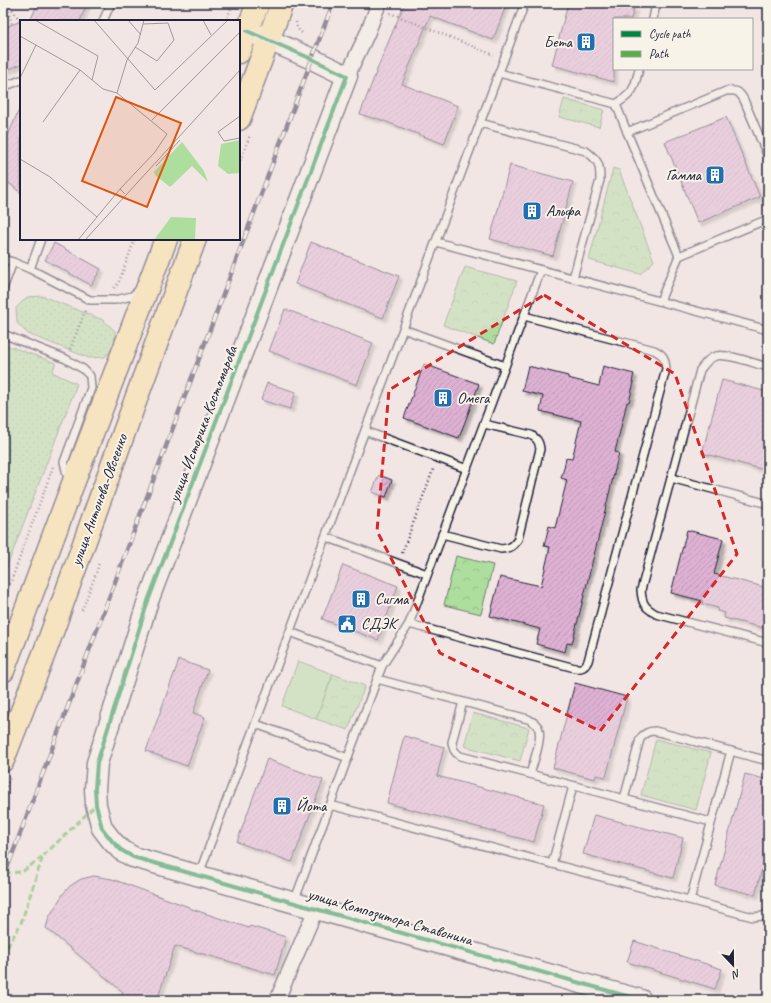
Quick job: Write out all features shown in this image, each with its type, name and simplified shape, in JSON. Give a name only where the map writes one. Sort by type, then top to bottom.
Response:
[{"type":"highway","points":[[240,49],[258,3]]},
{"type":"highway","points":[[240,116],[268,39],[289,11]]},
{"type":"highway","name":"улица Антонова-Овсеенко","points":[[3,671],[166,240]]},
{"type":"highway","name":"улица Антонова-Овсеенко","points":[[3,760],[47,646],[195,240]]},
{"type":"street","name":"улица Историка Костомарова","points":[[133,857],[112,841],[102,828],[96,805],[95,788],[97,763],[148,601],[347,76],[367,34],[378,6]]},
{"type":"street","points":[[247,31],[268,39],[347,76]]},
{"type":"street","name":"улица Композитора Ставонина","points":[[133,857],[641,1000]]},
{"type":"street","points":[[277,1000],[316,909]]},
{"type":"lane","points":[[103,20],[111,3]]},
{"type":"lane","points":[[199,876],[525,3]]},
{"type":"lane","points":[[653,18],[655,9],[654,3]]},
{"type":"lane","points":[[499,73],[616,104],[631,93],[639,70]]},
{"type":"lane","points":[[3,87],[20,80]]},
{"type":"lane","points":[[628,132],[726,91],[734,90],[740,93],[744,100],[768,157]]},
{"type":"lane","points":[[616,104],[679,256]]},
{"type":"lane","points":[[480,123],[586,151],[595,158],[600,168],[600,180],[573,278]]},
{"type":"lane","points":[[660,301],[679,256],[768,219]]},
{"type":"lane","points":[[30,269],[41,240]]},
{"type":"lane","points":[[436,242],[768,330]]},
{"type":"lane","points":[[3,259],[30,269],[90,300],[115,300],[132,296],[150,280]]},
{"type":"lane","points":[[3,289],[13,262]]},
{"type":"lane","points":[[294,903],[382,666],[409,624],[541,270]]},
{"type":"lane","points":[[409,624],[575,668],[586,666],[588,661],[666,369],[666,361],[662,354],[654,350],[524,316]]},
{"type":"lane","points":[[403,329],[505,366]]},
{"type":"lane","points":[[3,334],[66,359],[84,369],[90,376],[90,388],[64,462],[71,489]]},
{"type":"lane","points":[[768,367],[726,356],[716,356],[706,362],[700,370],[641,590],[644,604],[648,609],[656,614],[768,643]]},
{"type":"lane","points":[[442,534],[501,549],[514,546],[518,540],[540,449],[540,443],[531,435],[484,424]]},
{"type":"lane","points":[[365,431],[467,469]]},
{"type":"lane","points":[[671,478],[768,504]]},
{"type":"lane","points":[[326,536],[427,574]]},
{"type":"lane","points":[[290,632],[382,666]]},
{"type":"lane","points":[[377,679],[528,719],[535,723],[539,729],[540,737],[530,774]]},
{"type":"lane","points":[[463,702],[452,742],[455,753],[460,756],[711,822]]},
{"type":"lane","points":[[256,724],[348,758]]},
{"type":"lane","points":[[624,799],[640,739],[643,734],[649,731],[655,731],[768,761]]},
{"type":"lane","points":[[690,900],[731,751]]},
{"type":"lane","points":[[552,864],[573,786]]},
{"type":"lane","points":[[330,805],[753,917],[763,916],[768,913]]},
{"type":"path","points":[[8,3],[20,21]]},
{"type":"path","points":[[8,3],[12,24]]},
{"type":"path","points":[[226,20],[233,3]]},
{"type":"path","points":[[378,6],[504,59]]},
{"type":"path","points":[[289,11],[297,28],[305,36],[298,53]]},
{"type":"path","points":[[110,290],[118,284],[135,240]]},
{"type":"path","points":[[66,359],[90,300]]},
{"type":"path","points":[[398,563],[437,458]]},
{"type":"path","points":[[3,603],[54,464]]},
{"type":"highlighted area","points":[[544,295],[675,374],[737,554],[600,731],[440,653],[377,531],[389,390]]},
{"type":"green space","points":[[564,99],[604,110],[599,127],[559,117]]},
{"type":"green space","points":[[613,168],[619,170],[654,261],[640,274],[589,260]]},
{"type":"green space","points":[[465,267],[517,281],[494,344],[443,325]]},
{"type":"green space","points":[[42,296],[103,320],[115,331],[115,346],[105,357],[89,358],[28,334],[17,323],[16,308],[27,297]]},
{"type":"green space","points":[[3,344],[56,363],[52,372],[77,384],[3,577]]},
{"type":"green space","points":[[456,556],[493,565],[481,614],[444,605]]},
{"type":"green space","points":[[298,661],[333,674],[316,719],[282,706]]},
{"type":"green space","points":[[333,674],[365,686],[348,730],[316,719]]},
{"type":"green space","points":[[473,713],[529,728],[520,761],[464,746]]},
{"type":"green space","points":[[656,739],[711,753],[696,810],[641,795]]},
{"type":"building","points":[[38,3],[87,3],[80,20],[30,20]]},
{"type":"building","points":[[400,3],[507,3],[493,40],[430,16],[402,84],[458,106],[444,144],[376,118],[375,119],[360,114],[404,5]]},
{"type":"building","name":"Бета","points":[[568,3],[614,3],[634,8],[631,18],[613,18],[614,82],[552,65]]},
{"type":"building","points":[[20,21],[20,64],[3,72],[3,28]]},
{"type":"building","points":[[20,107],[20,192],[3,178],[3,147]]},
{"type":"building","name":"Гамма","points":[[726,117],[760,197],[698,223],[665,142]]},
{"type":"building","name":"Альфа","points":[[510,165],[573,182],[553,256],[490,239]]},
{"type":"building","points":[[311,242],[399,276],[383,318],[295,284]]},
{"type":"building","points":[[54,243],[101,269],[91,285],[45,260]]},
{"type":"building","points":[[285,309],[373,343],[357,385],[269,351]]},
{"type":"building","name":"Омега","points":[[424,364],[479,384],[459,438],[404,418]]},
{"type":"building","points":[[528,366],[568,376],[568,378],[599,386],[603,366],[634,374],[632,382],[634,382],[629,402],[627,402],[615,452],[619,453],[572,644],[567,643],[565,652],[536,644],[540,629],[490,616],[500,577],[541,586],[550,547],[544,546],[549,526],[555,528],[567,480],[561,478],[566,458],[572,459],[581,421],[540,411],[543,396],[522,391]]},
{"type":"building","points":[[722,380],[768,392],[768,471],[702,453]]},
{"type":"building","points":[[267,383],[296,392],[290,409],[261,400]]},
{"type":"building","points":[[379,475],[392,480],[386,497],[372,492]]},
{"type":"building","points":[[687,530],[723,539],[714,574],[768,588],[768,629],[724,618],[725,613],[717,611],[718,608],[702,604],[703,601],[671,593]]},
{"type":"building","name":"Сигма","points":[[343,565],[398,586],[378,640],[322,619]]},
{"type":"building","points":[[179,660],[208,670],[193,713],[205,717],[187,766],[146,751]]},
{"type":"building","points":[[575,683],[627,697],[606,777],[596,775],[595,779],[553,768]]},
{"type":"building","points":[[404,736],[444,747],[437,776],[544,804],[534,842],[387,803]]},
{"type":"building","name":"Йота","points":[[267,759],[323,780],[292,862],[237,842]]},
{"type":"building","points":[[745,774],[768,780],[768,847],[755,895],[715,885]]},
{"type":"building","points":[[594,815],[683,838],[673,878],[583,854]]},
{"type":"building","points":[[94,876],[112,879],[189,908],[249,928],[250,926],[286,937],[275,975],[175,946],[157,1000],[119,1000],[123,992],[46,928],[49,917],[63,894],[70,886],[81,879]]},
{"type":"building","points":[[634,941],[722,969],[715,989],[627,962]]},
{"type":"railway","points":[[3,879],[333,3]]},
{"type":"marked path","points":[[3,955],[21,923],[43,856],[96,805]]},
{"type":"marked path","points":[[5,873],[22,872],[43,856]]},
{"type":"cycle path","points":[[247,31],[347,76],[148,601],[97,763],[95,789],[96,805],[102,828],[121,850],[133,857],[641,1000]]},
{"type":"place","name":"Бета","points":[[586,42]]},
{"type":"place","name":"Гамма","points":[[715,175]]},
{"type":"place","name":"Альфа","points":[[532,211]]},
{"type":"place","name":"Омега","points":[[443,398]]},
{"type":"place","name":"Сигма","points":[[361,599]]},
{"type":"place","name":"СДЭК","points":[[347,624]]},
{"type":"place","name":"Йота","points":[[282,806]]}]
